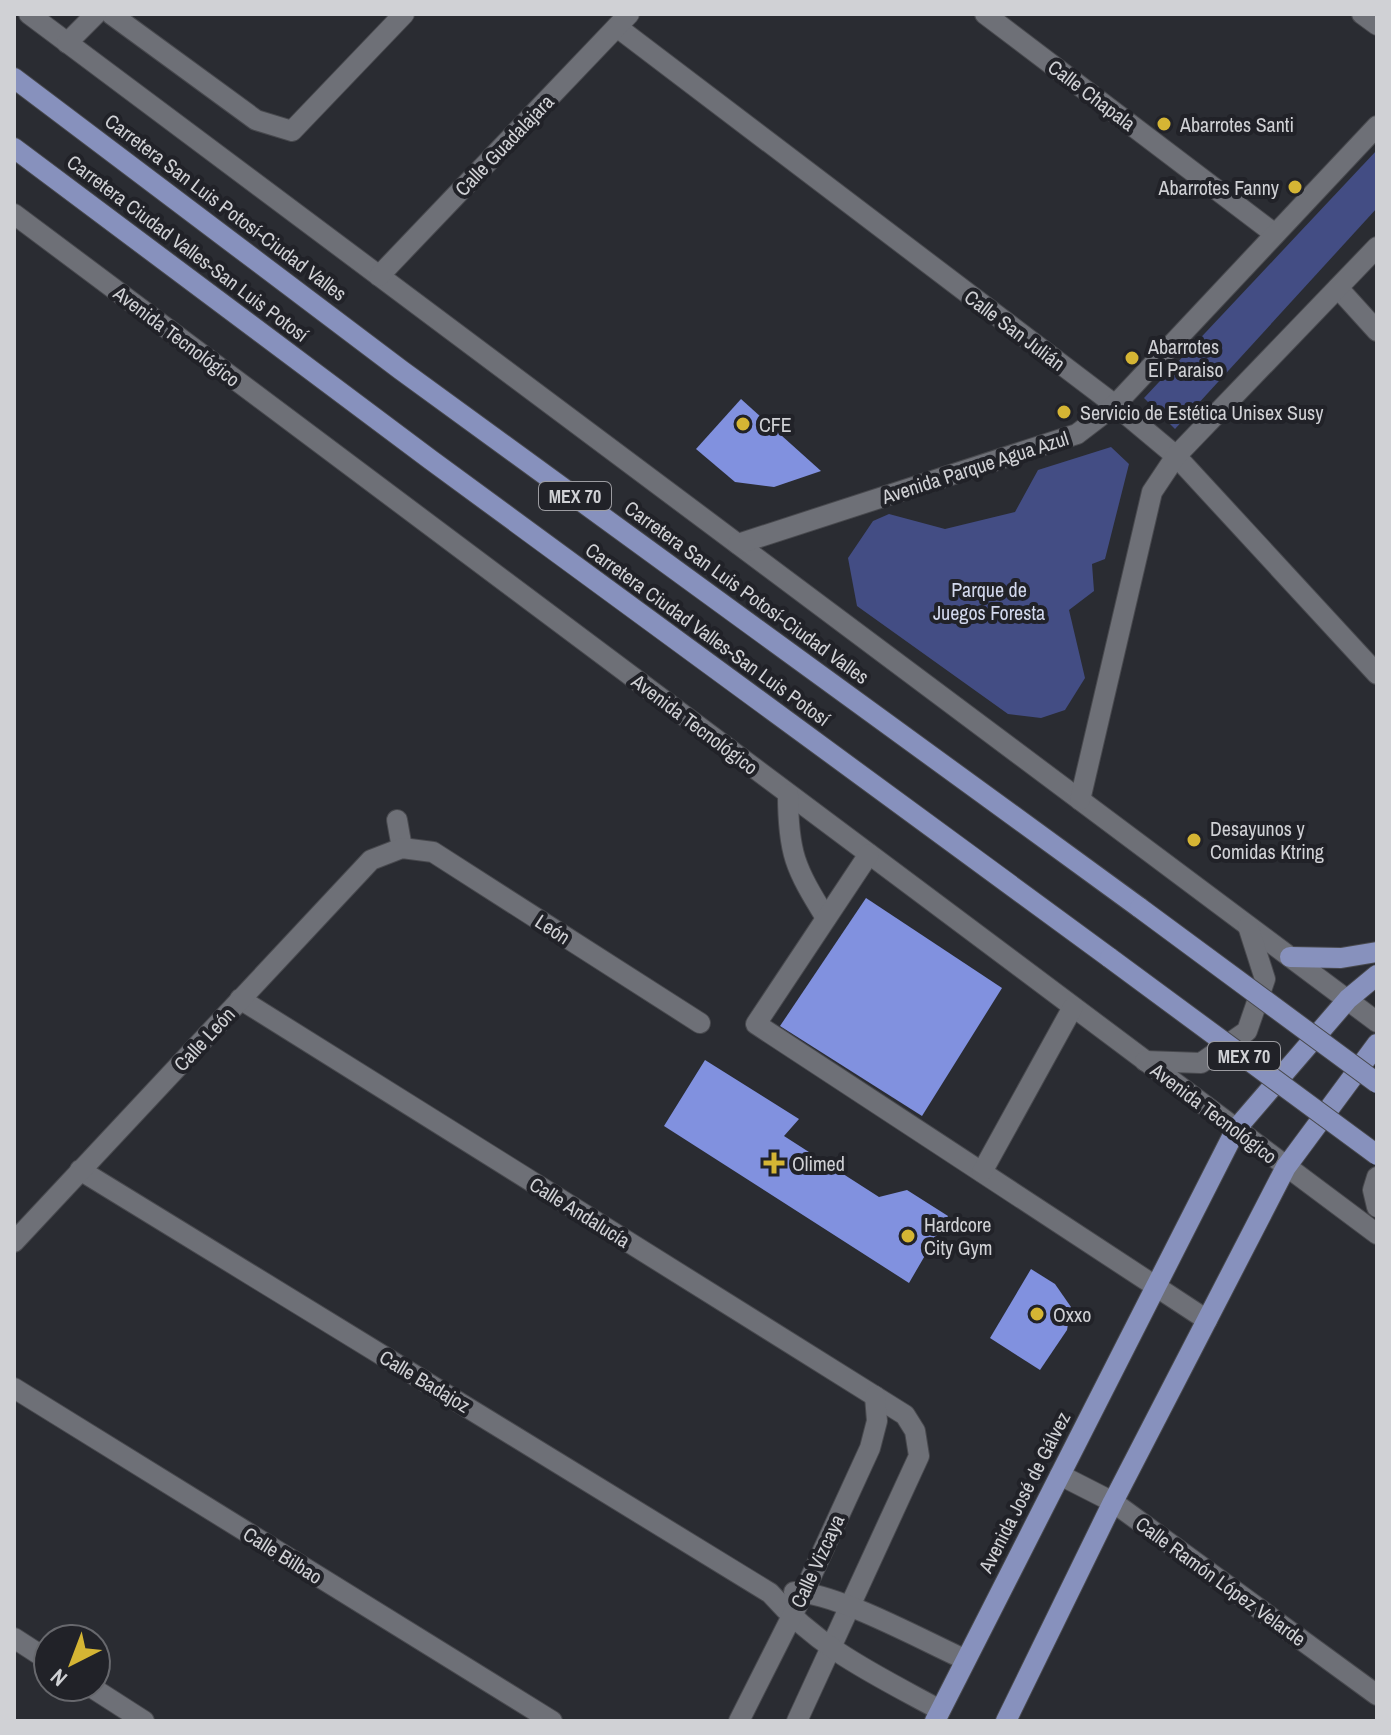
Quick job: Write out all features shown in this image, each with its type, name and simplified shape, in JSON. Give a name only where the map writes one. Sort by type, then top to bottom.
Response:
[{"type":"main road","name":"Carretera San Luis Potosí-Ciudad Valles","points":[[14,78],[401,370],[1377,1083]]},
{"type":"main road","name":"Carretera Ciudad Valles-San Luis Potosí","points":[[14,148],[431,460],[1377,1155]]},
{"type":"main road","points":[[1290,957],[1341,958],[1377,952]]},
{"type":"main road","name":"Avenida José de Gálvez","points":[[938,1716],[964,1659],[1236,1129],[1348,999],[1377,975]]},
{"type":"main road","points":[[1006,1721],[1113,1502],[1286,1167],[1377,1044]]},
{"type":"street","points":[[29,14],[1377,1022]]},
{"type":"street","points":[[67,43],[96,14]]},
{"type":"street","points":[[111,14],[256,120],[292,131],[404,14]]},
{"type":"street","name":"Calle Chapala","points":[[985,14],[1275,234]]},
{"type":"street","points":[[1362,14],[1377,25]]},
{"type":"street","name":"Calle Guadalajara","points":[[379,276],[623,20]]},
{"type":"street","name":"Calle San Julián","points":[[623,20],[1176,456],[1377,674]]},
{"type":"street","name":"Avenida Parque Agua Azul","points":[[738,544],[1077,434],[1115,405],[1377,126]]},
{"type":"street","name":"Avenida Tecnológico","points":[[14,214],[1377,1234]]},
{"type":"street","points":[[1080,800],[1152,492],[1176,456],[1377,247]]},
{"type":"street","points":[[1338,288],[1377,331]]},
{"type":"street","points":[[788,794],[788,842],[798,873],[826,918]]},
{"type":"street","points":[[397,820],[402,848]]},
{"type":"street","name":"Calle León","points":[[14,1242],[371,860],[402,848]]},
{"type":"street","name":"León","points":[[402,848],[433,852],[700,1023]]},
{"type":"street","points":[[869,854],[756,1024],[1207,1320]]},
{"type":"street","points":[[1145,1061],[1201,1063],[1247,1031],[1265,979],[1248,926]]},
{"type":"street","name":"Calle Andalucía","points":[[240,999],[905,1415],[915,1431],[919,1456],[851,1609]]},
{"type":"street","points":[[982,1172],[1073,1007]]},
{"type":"street","name":"Calle Badajoz","points":[[80,1170],[770,1593],[791,1617],[832,1652],[938,1716]]},
{"type":"street","points":[[1377,1177],[1373,1190],[1377,1207]]},
{"type":"street","name":"Calle Bilbao","points":[[14,1388],[552,1721]]},
{"type":"street","name":"Calle Vizcaya","points":[[739,1721],[804,1592],[870,1448],[877,1421],[875,1396]]},
{"type":"street","name":"Calle Ramón López Velarde","points":[[1060,1475],[1113,1502],[1377,1695]]},
{"type":"street","points":[[770,1593],[804,1592],[851,1609],[964,1659]]},
{"type":"street","points":[[797,1721],[851,1609]]},
{"type":"street","points":[[14,1638],[32,1650]]},
{"type":"street","points":[[112,1700],[144,1721]]},
{"type":"green space","points":[[1377,150],[1377,208],[1175,429],[1144,398]]},
{"type":"green space","name":"Parque de Juegos Foresta","points":[[1111,447],[1129,464],[1105,559],[1092,564],[1094,591],[1069,610],[1085,678],[1065,710],[1041,718],[1008,714],[857,606],[848,558],[873,521],[889,514],[945,529],[1015,512],[1038,470]]},
{"type":"building","name":"CFE","points":[[741,399],[821,471],[774,487],[735,482],[696,449]]},
{"type":"building","points":[[866,898],[1002,988],[922,1116],[780,1026]]},
{"type":"building","name":"Olimed","points":[[705,1060],[799,1119],[784,1136],[879,1197],[907,1190],[948,1216],[909,1283],[664,1126]]},
{"type":"building","name":"Oxxo","points":[[1031,1269],[1055,1284],[1071,1307],[1067,1330],[1040,1370],[990,1338]]},
{"type":"place","name":"Abarrotes Santi","points":[[1164,124]]},
{"type":"place","name":"Abarrotes Fanny","points":[[1295,187]]},
{"type":"place","name":"Abarrotes El Paraiso","points":[[1132,358]]},
{"type":"place","name":"Servicio de Estética Unisex Susy","points":[[1064,412]]},
{"type":"place","name":"CFE","points":[[743,424]]},
{"type":"place","name":"Desayunos y Comidas Ktring","points":[[1194,840]]},
{"type":"place","name":"Olimed","points":[[774,1163]]},
{"type":"place","name":"Hardcore City Gym","points":[[908,1236]]},
{"type":"place","name":"Oxxo","points":[[1037,1314]]}]
